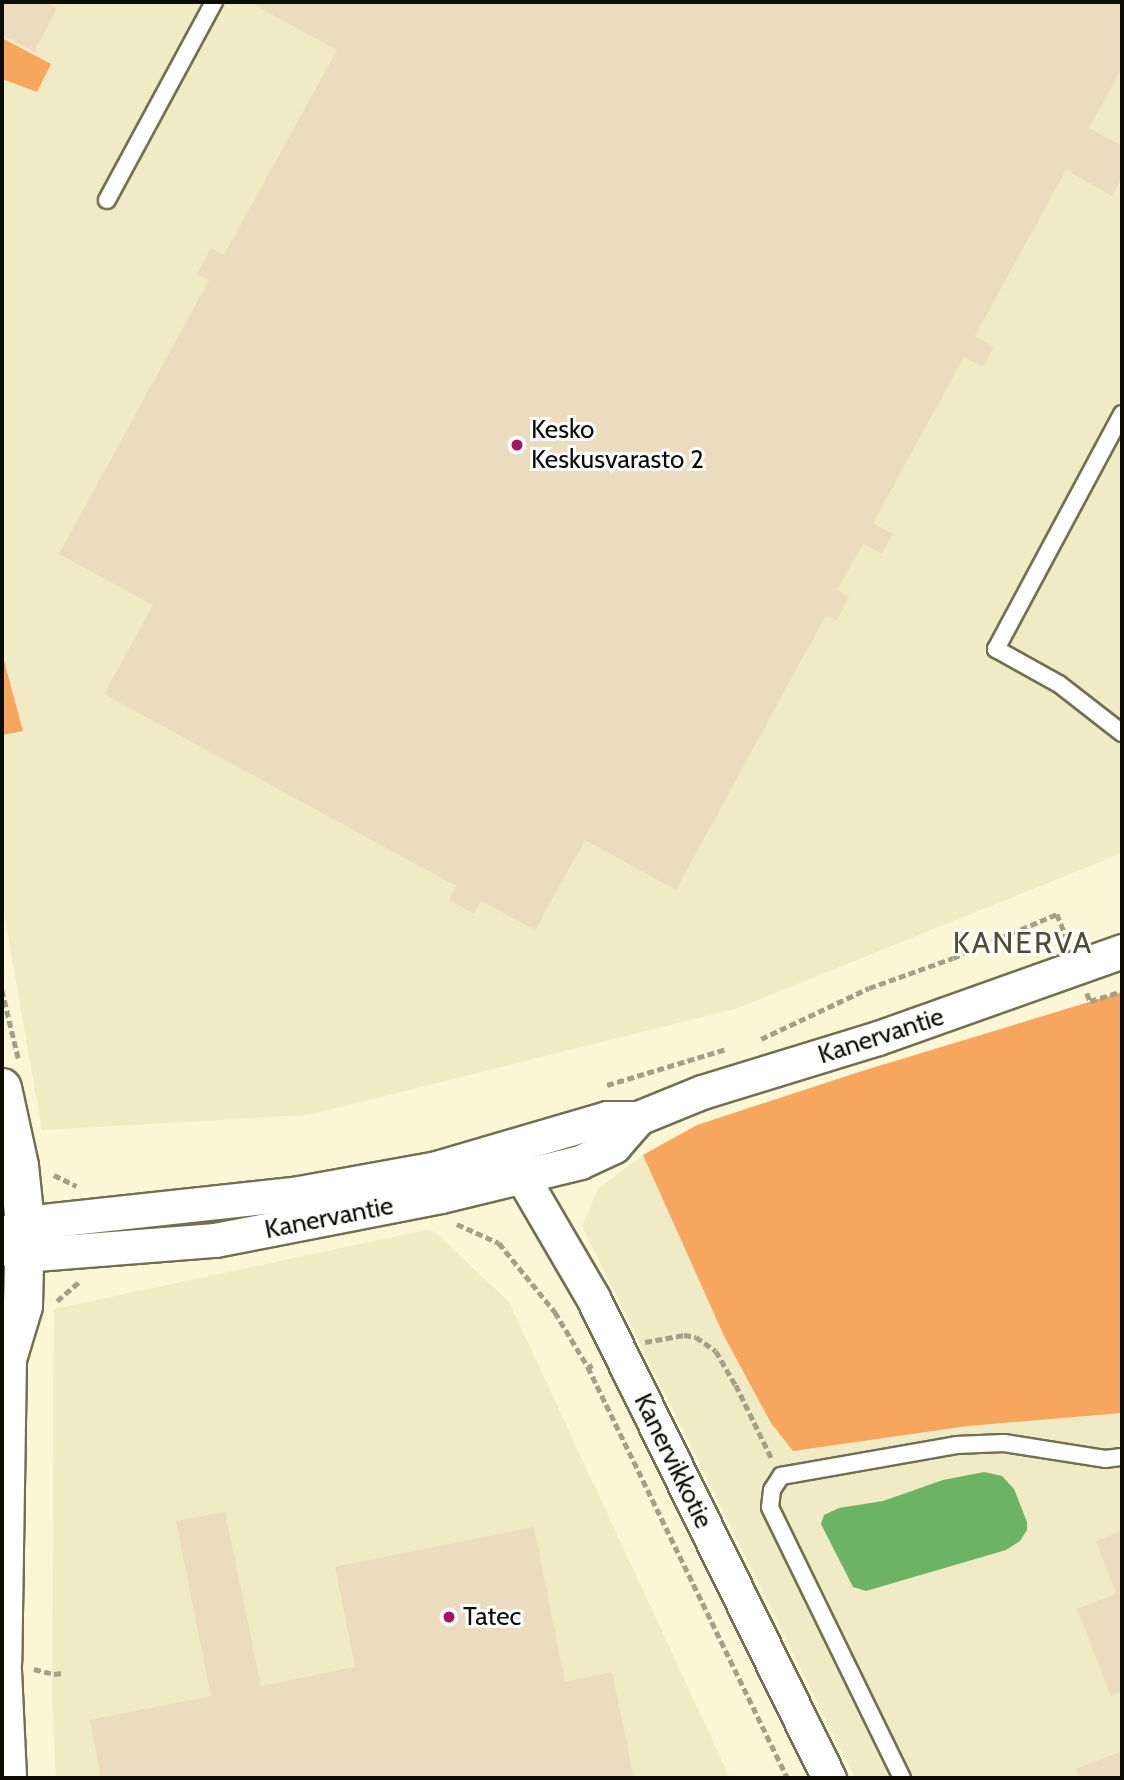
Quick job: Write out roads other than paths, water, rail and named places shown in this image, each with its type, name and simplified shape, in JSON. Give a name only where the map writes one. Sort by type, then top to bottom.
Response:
[{"type":"main road","points":[[2,1088],[19,1166],[13,1240],[23,1306],[5,1348],[11,1667],[7,1778]]},
{"type":"street","name":"Kanervantie","points":[[13,1240],[436,1168],[607,1118],[638,1118],[702,1093],[878,1038],[1122,951]]},
{"type":"street","name":"Kanervantie","points":[[13,1240],[215,1240],[523,1178],[580,1162],[614,1146],[638,1118]]},
{"type":"street","name":"Kanervikkotie","points":[[506,1149],[593,1298],[829,1778]]},
{"type":"lane","points":[[107,200],[214,2]]},
{"type":"lane","points":[[1122,414],[996,649],[1059,684],[1122,733]]},
{"type":"lane","points":[[902,1778],[770,1507],[772,1490],[781,1476],[956,1445],[1004,1443],[1105,1459],[1122,1457]]},
{"type":"place","name":"Kesko Keskusvarasto 2","points":[[517,445]]},
{"type":"place","name":"Tatec","points":[[449,1617]]},
{"type":"district","name":"KANERVA","points":[[1023,943]]}]
